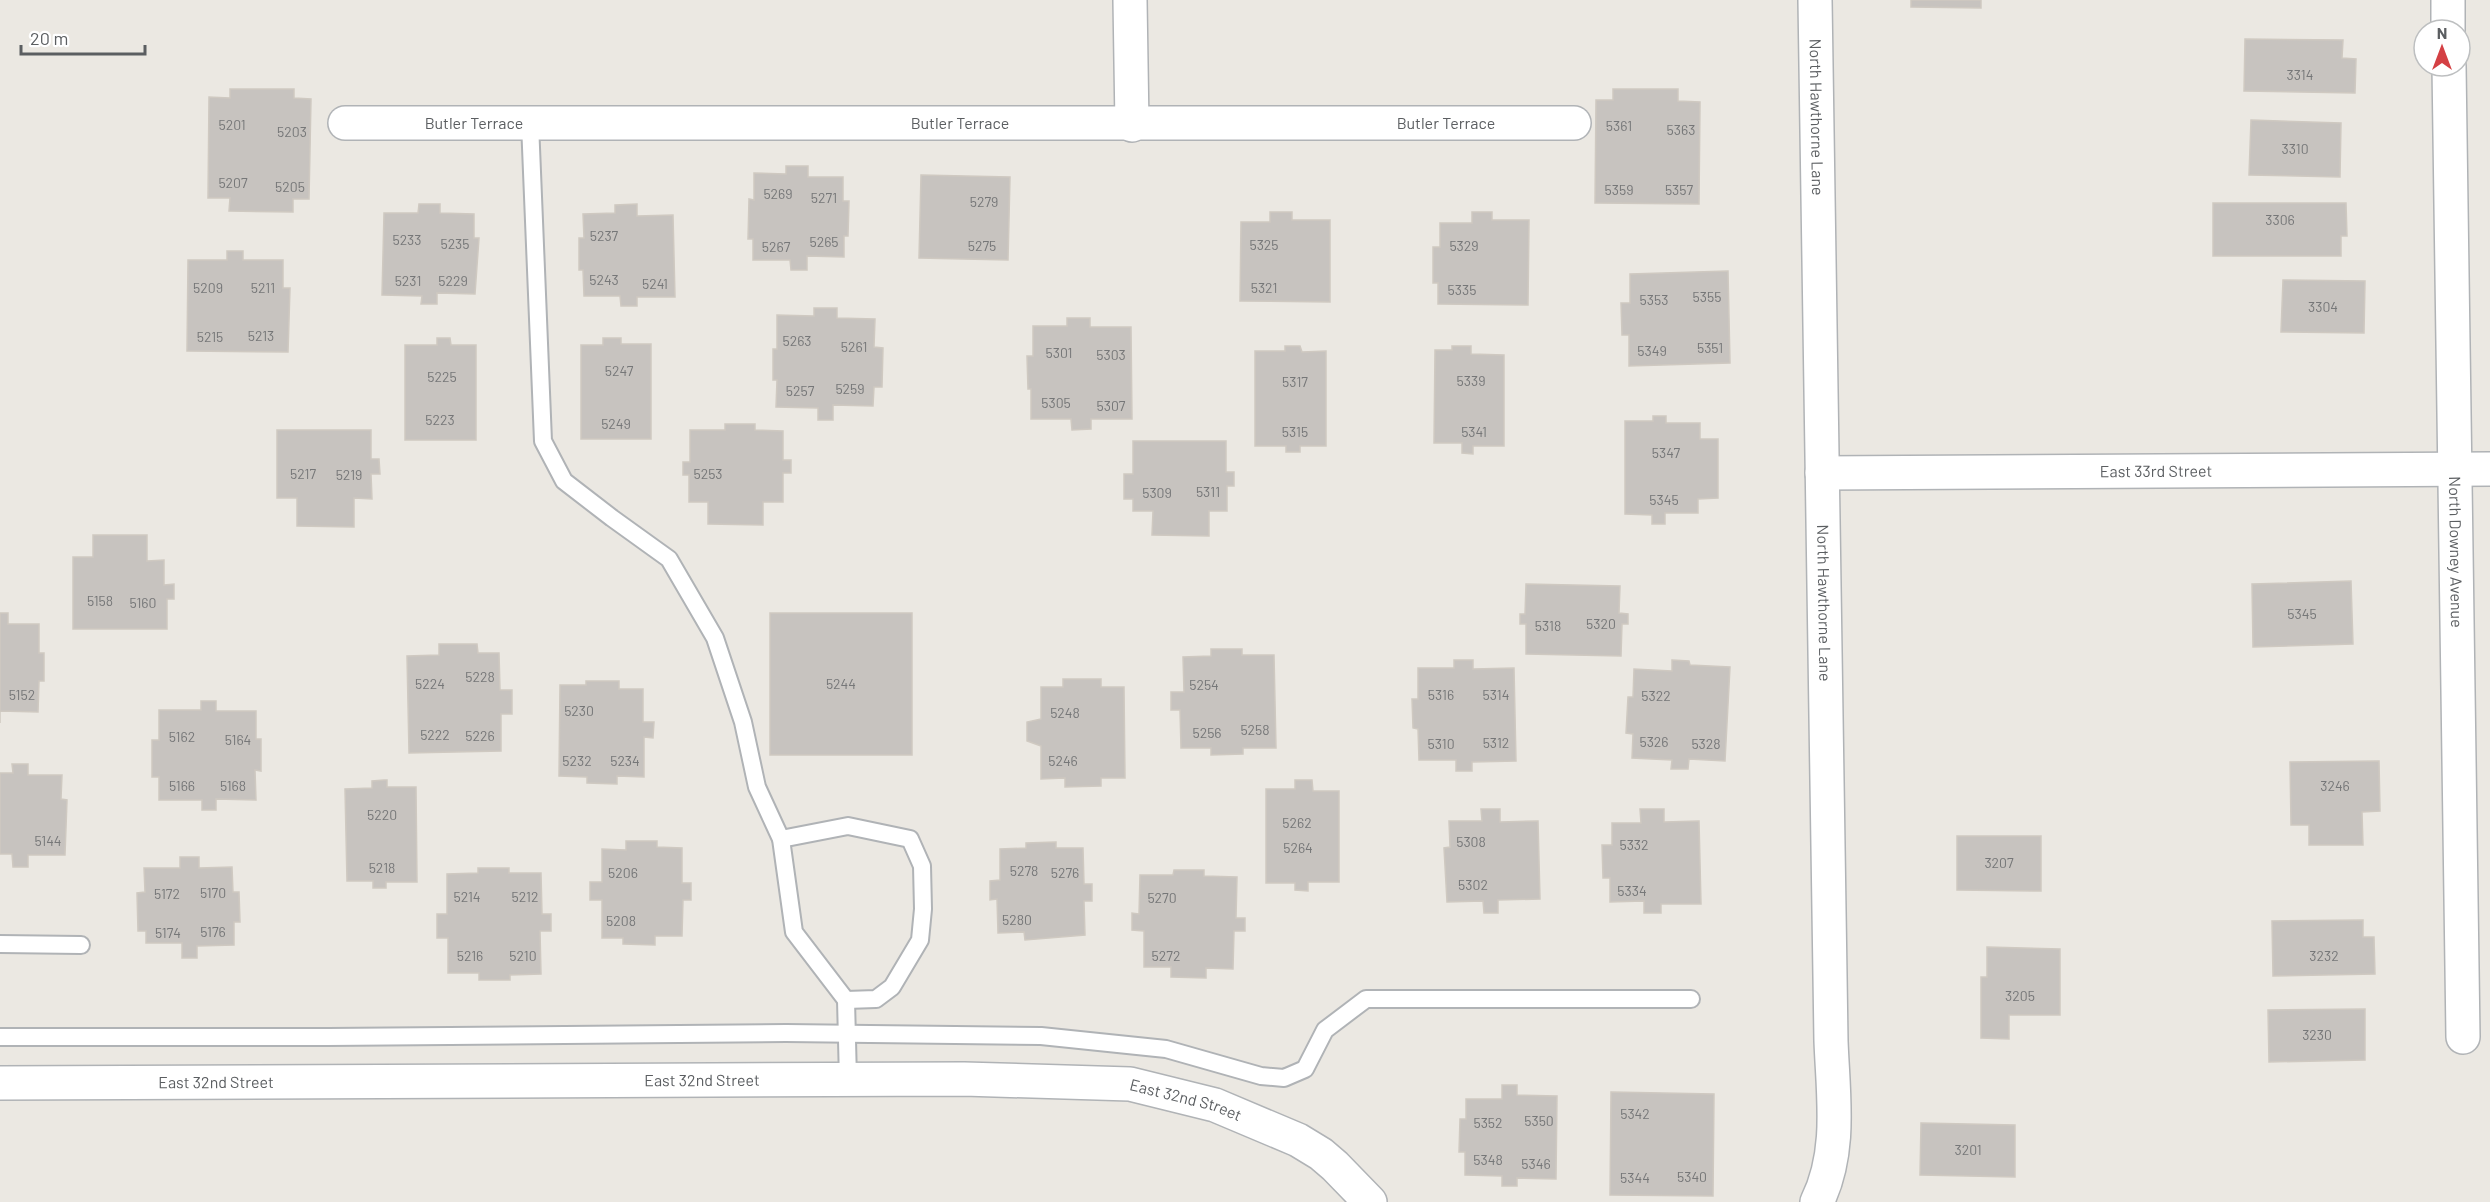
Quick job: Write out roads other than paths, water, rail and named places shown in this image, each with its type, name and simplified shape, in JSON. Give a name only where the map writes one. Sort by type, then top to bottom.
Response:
[{"type":"street","points":[[1130,0],[1132,125]]},
{"type":"street","name":"North Hawthorne Lane","points":[[1815,0],[1831,1041],[1835,1137],[1830,1168],[1817,1202]]},
{"type":"street","points":[[2448,0],[2448,18]]},
{"type":"street","name":"North Downey Avenue","points":[[2449,78],[2463,1037]]},
{"type":"street","name":"Butler Terrace","points":[[345,123],[1132,125],[1574,123]]},
{"type":"street","name":"East 33rd Street","points":[[1822,473],[2490,469]]},
{"type":"street","name":"East 32nd Street","points":[[0,1083],[848,1080],[1130,1084],[1215,1105],[1298,1140],[1328,1160],[1370,1202]]},
{"type":"lane","points":[[530,123],[543,441],[564,481],[669,558],[715,638],[743,722],[757,787],[781,839],[794,932],[846,1000],[848,1080]]},
{"type":"lane","points":[[781,839],[848,826],[910,839],[922,866],[923,909],[920,940],[892,987],[876,999],[846,1000]]},
{"type":"lane","points":[[0,944],[81,945]]},
{"type":"lane","points":[[0,1037],[847,1034],[1041,1036],[1167,1049],[1261,1076],[1284,1078],[1305,1069],[1325,1030],[1366,999],[1691,999]]}]
